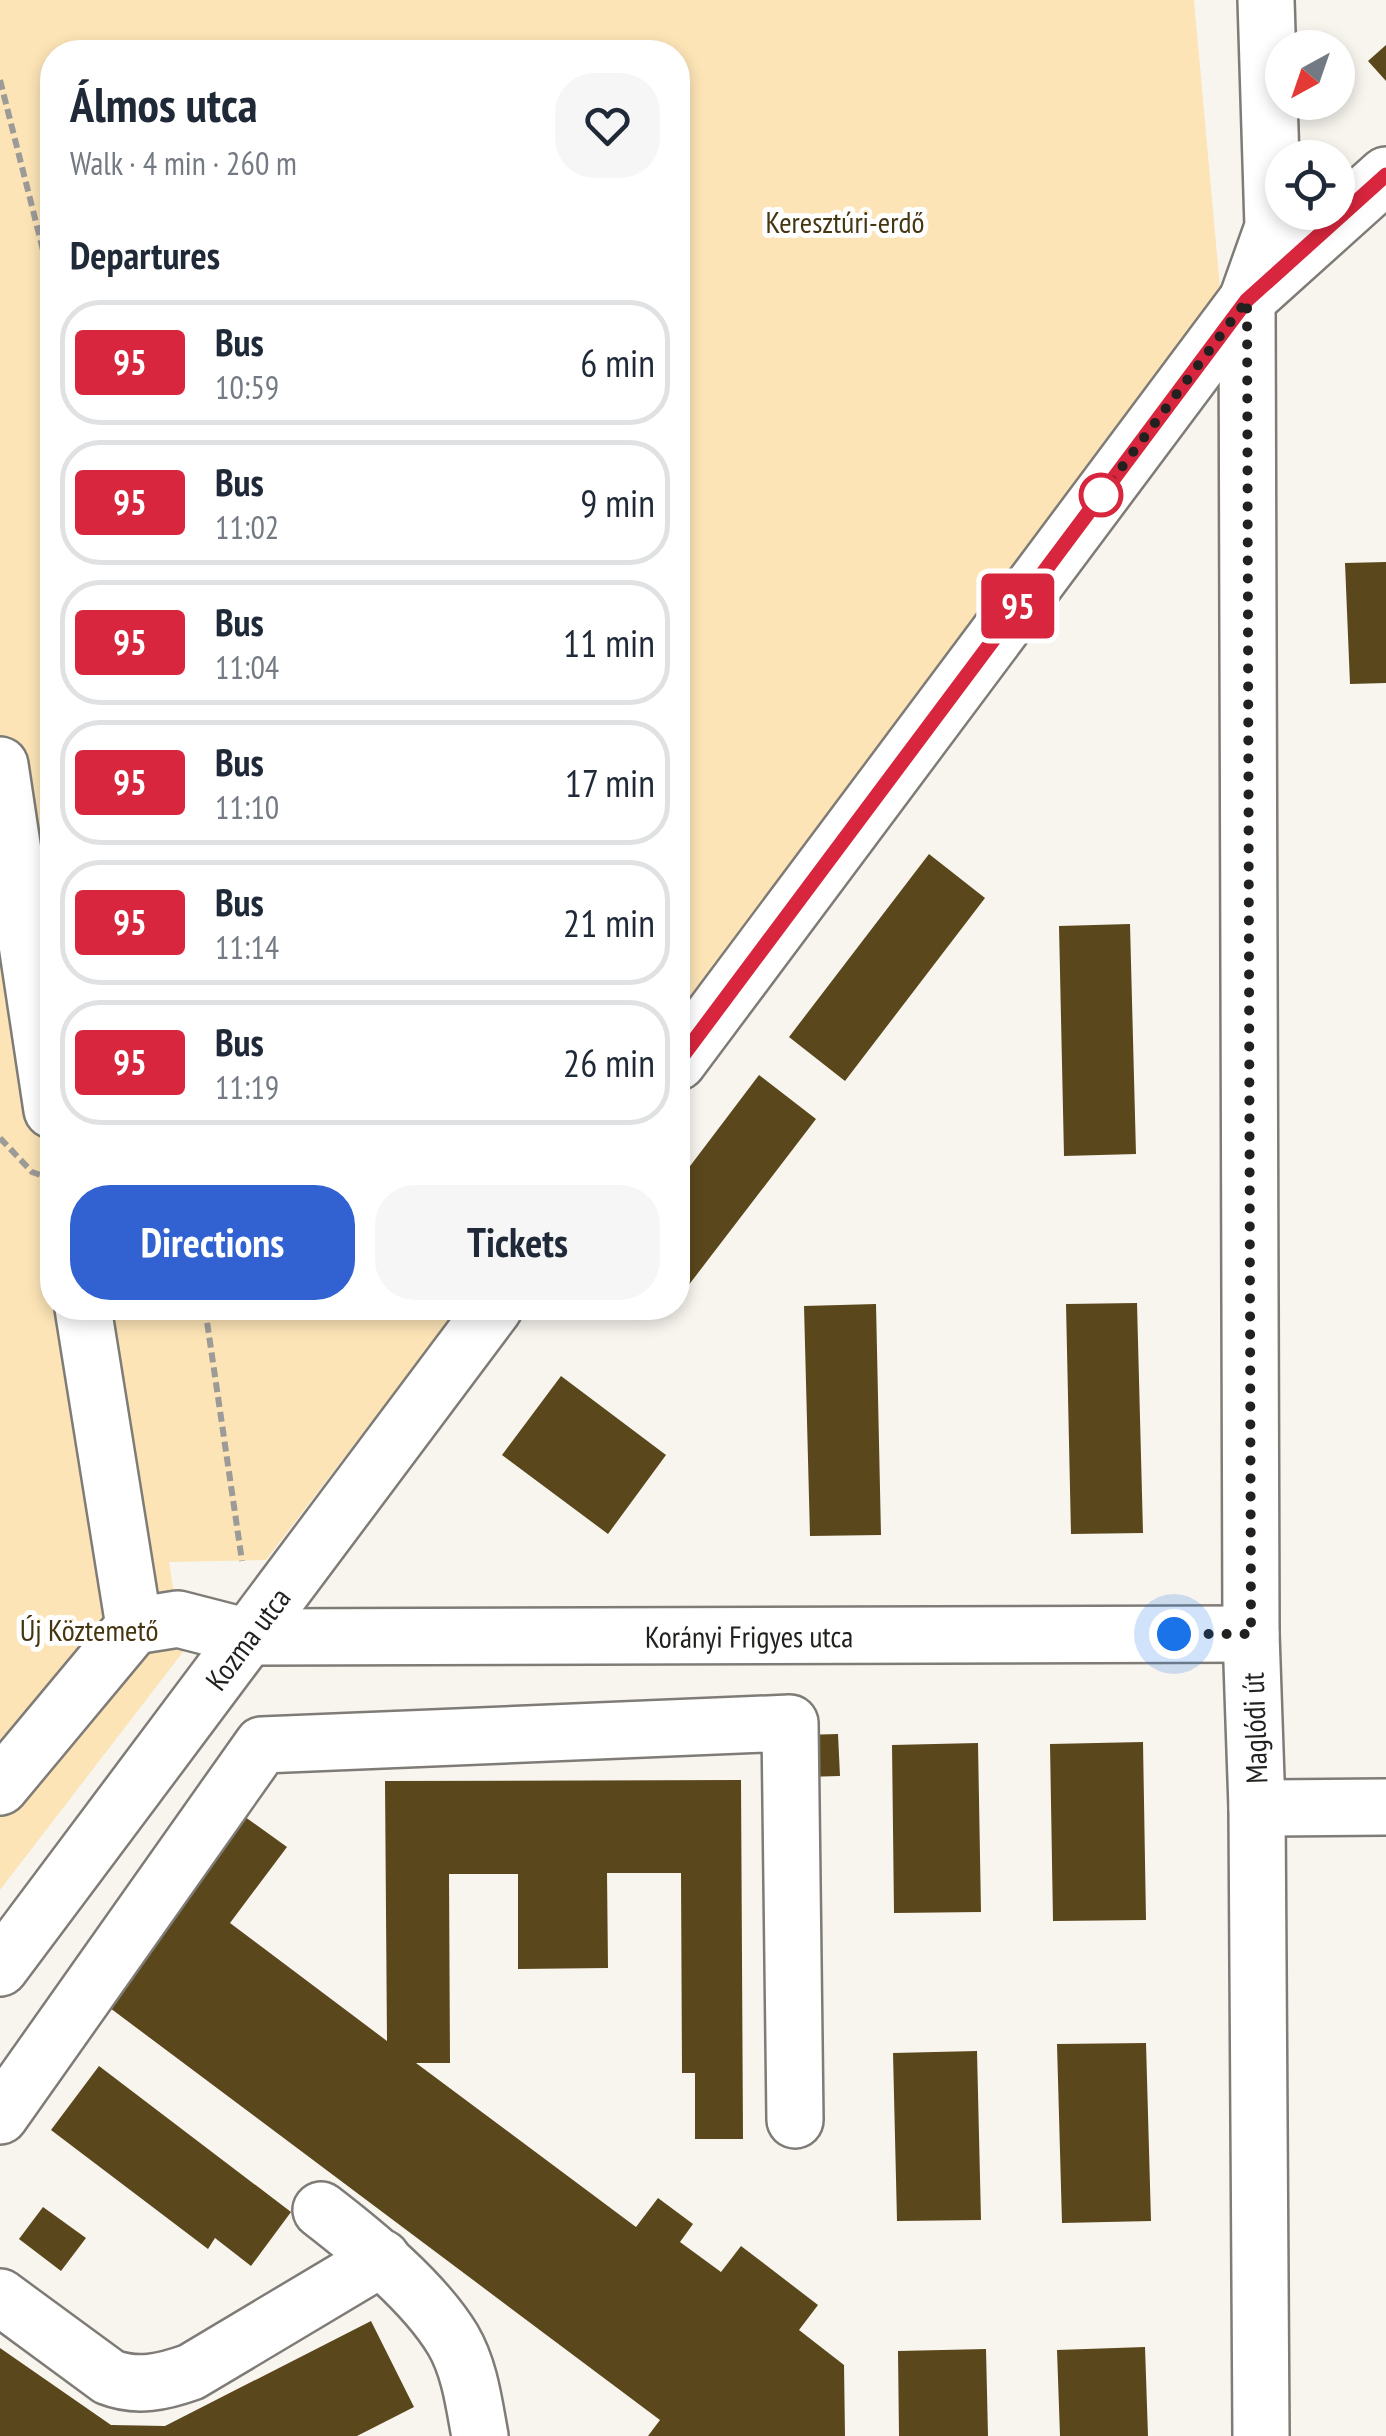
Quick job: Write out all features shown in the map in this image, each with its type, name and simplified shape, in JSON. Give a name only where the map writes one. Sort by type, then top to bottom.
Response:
[{"type":"street","points":[[1247,300],[1273,227],[1266,0]]},
{"type":"street","points":[[690,1046],[1247,300],[1386,175]]},
{"type":"street","name":"Maglódi út","points":[[1247,300],[1251,1634],[1257,1808],[1261,2436]]},
{"type":"street","points":[[0,765],[40,1030]]},
{"type":"street","points":[[0,1787],[134,1626],[86,1320]]},
{"type":"street","name":"Kozma utca","points":[[0,1968],[485,1320]]},
{"type":"street","name":"Korányi Frigyes utca","points":[[134,1626],[178,1619],[248,1637],[1251,1634]]},
{"type":"street","points":[[0,2116],[262,1745],[790,1723],[794,2120]]},
{"type":"street","points":[[1257,1808],[1386,1807]]},
{"type":"street","points":[[321,2210],[382,2258],[452,2339],[471,2386],[480,2436]]},
{"type":"street","points":[[0,2296],[109,2376],[124,2383],[161,2383],[191,2372],[382,2258]]},
{"type":"path","points":[[0,80],[40,242]]},
{"type":"path","points":[[0,1138],[32,1172],[40,1175]]},
{"type":"path","points":[[207,1320],[244,1574],[248,1637]]},
{"type":"green space","points":[[0,0],[1194,0],[1221,299],[690,1001],[690,40],[40,40],[40,1320],[449,1320],[266,1560],[169,1562],[183,1652],[0,1890]]},
{"type":"building","points":[[1386,45],[1386,81],[1368,61]]},
{"type":"building","points":[[1386,562],[1386,683],[1350,684],[1345,563]]},
{"type":"building","points":[[929,854],[985,898],[845,1081],[789,1037]]},
{"type":"building","points":[[1130,924],[1136,1154],[1064,1156],[1059,926]]},
{"type":"building","points":[[759,1075],[816,1119],[690,1283],[690,1166]]},
{"type":"building","points":[[1137,1303],[1143,1533],[1071,1534],[1066,1304]]},
{"type":"building","points":[[876,1304],[881,1535],[810,1536],[804,1306]]},
{"type":"building","points":[[561,1376],[666,1455],[608,1534],[502,1455]]},
{"type":"building","points":[[838,1734],[840,1776],[805,1777],[803,1735]]},
{"type":"building","points":[[1143,1742],[1146,1920],[1053,1921],[1050,1744]]},
{"type":"building","points":[[978,1743],[981,1912],[894,1913],[892,1745]]},
{"type":"building","points":[[741,1780],[743,2139],[695,2139],[695,2073],[682,2073],[681,1873],[607,1873],[608,1968],[518,1969],[518,1874],[449,1874],[450,2063],[416,2063],[636,2227],[658,2198],[693,2224],[680,2242],[721,2272],[741,2246],[818,2305],[799,2330],[844,2365],[845,2436],[648,2436],[660,2420],[94,1996],[234,1809],[287,1847],[230,1923],[387,2041],[385,1781]]},
{"type":"building","points":[[1146,2043],[1151,2221],[1062,2223],[1057,2044]]},
{"type":"building","points":[[977,2051],[981,2220],[897,2221],[893,2053]]},
{"type":"building","points":[[99,2066],[291,2212],[251,2266],[215,2238],[208,2249],[51,2130]]},
{"type":"building","points":[[43,2207],[86,2238],[61,2271],[19,2239]]},
{"type":"building","points":[[371,2321],[414,2407],[357,2436],[0,2436],[0,2348],[111,2425],[165,2426]]},
{"type":"building","points":[[1145,2347],[1148,2436],[1060,2436],[1057,2350]]},
{"type":"building","points":[[986,2349],[988,2436],[899,2436],[898,2351]]},
{"type":"bus line","name":"95","points":[[690,1046],[1247,300],[1386,175]]},
{"type":"route","points":[[1101,495],[1247,300],[1251,1634],[1174,1634]]},
{"type":"park label","name":"Keresztúri-erdő","points":[[845,221]]},
{"type":"park label","name":"Új Köztemető","points":[[89,1629]]}]
